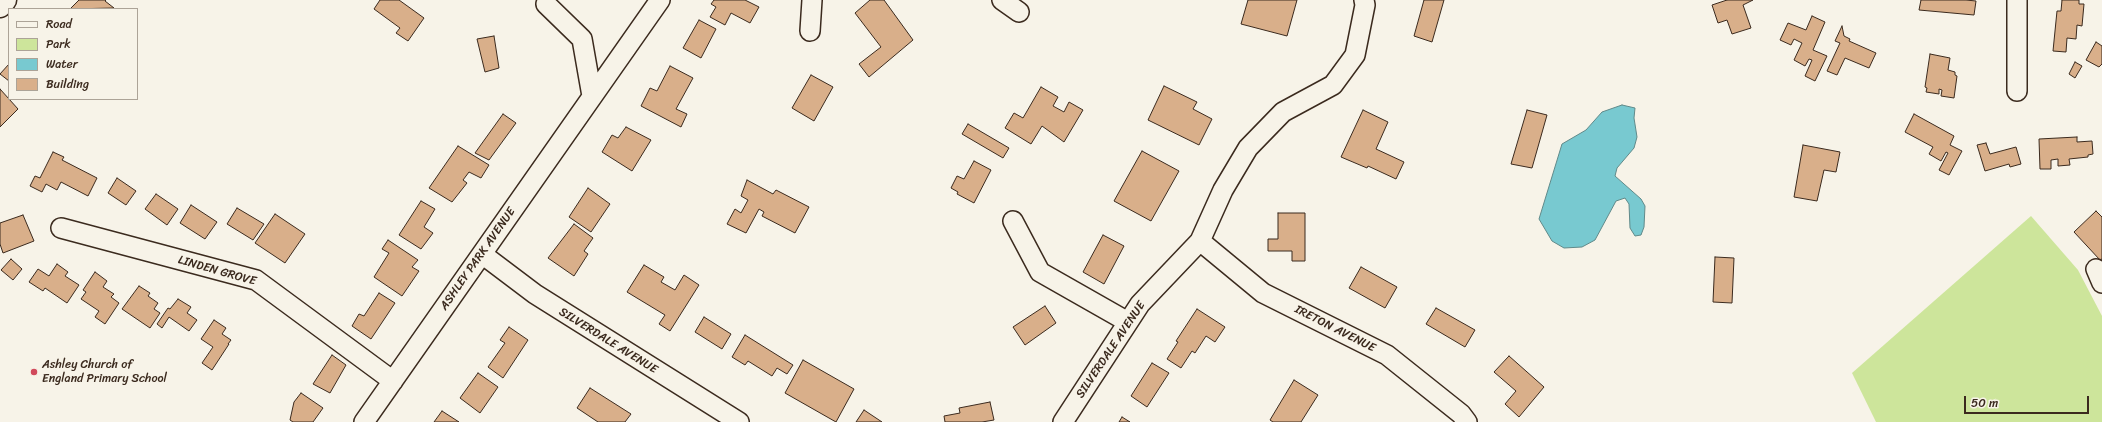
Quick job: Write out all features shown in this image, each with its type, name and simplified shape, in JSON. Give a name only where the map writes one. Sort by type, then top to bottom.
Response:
[{"type":"main road","points":[[0,6],[6,0]]},
{"type":"street","name":"ASHLEY PARK AVENUE","points":[[364,422],[660,0]]},
{"type":"street","points":[[810,31],[812,0]]},
{"type":"street","points":[[1002,0],[1019,12]]},
{"type":"street","name":"SILVERDALE AVENUE","points":[[1063,422],[1140,304],[1200,241],[1223,190],[1248,148],[1283,112],[1333,86],[1355,55],[1365,4],[1364,0]]},
{"type":"street","points":[[2017,0],[2017,91]]},
{"type":"street","points":[[550,1],[582,39],[592,96]]},
{"type":"street","points":[[1013,221],[1040,272],[1128,322]]},
{"type":"street","name":"LINDEN GROVE","points":[[61,228],[256,280],[393,381]]},
{"type":"street","name":"IRETON AVENUE","points":[[1200,241],[1263,293],[1387,355],[1462,419]]},
{"type":"street","name":"SILVERDALE AVENUE","points":[[482,254],[535,294],[739,422]]},
{"type":"green space","points":[[2031,216],[2078,270],[2102,316],[2102,422],[1876,422],[1852,373]]},
{"type":"water","points":[[1622,105],[1635,108],[1634,118],[1637,137],[1634,148],[1617,168],[1615,176],[1641,199],[1645,206],[1644,227],[1641,235],[1635,236],[1630,228],[1629,204],[1625,198],[1616,201],[1595,240],[1582,247],[1564,248],[1552,241],[1539,219],[1562,144],[1586,130],[1602,112]]},
{"type":"building","points":[[79,0],[106,0],[105,1],[114,8],[71,8]]},
{"type":"building","points":[[380,0],[399,0],[424,18],[408,41],[396,33],[400,28],[374,9]]},
{"type":"building","points":[[714,0],[745,0],[759,7],[750,23],[731,13],[725,25],[710,17],[716,7],[711,4]]},
{"type":"building","points":[[870,0],[884,0],[913,40],[869,77],[859,64],[881,47],[855,13]]},
{"type":"building","points":[[1248,0],[1297,0],[1287,36],[1241,24]]},
{"type":"building","points":[[1424,0],[1444,0],[1432,42],[1414,36]]},
{"type":"building","points":[[1727,0],[1753,0],[1743,5],[1751,28],[1732,34],[1727,20],[1718,23],[1712,5]]},
{"type":"building","points":[[1921,0],[1976,1],[1974,15],[1919,10]]},
{"type":"building","points":[[2062,0],[2079,0],[2079,4],[2084,4],[2082,26],[2077,25],[2076,39],[2067,38],[2066,52],[2053,51],[2057,11],[2061,11]]},
{"type":"building","points":[[1812,16],[1825,22],[1813,50],[1827,56],[1815,81],[1805,76],[1812,60],[1809,59],[1805,66],[1794,60],[1802,43],[1794,39],[1791,45],[1780,40],[1788,23],[1806,30]]},
{"type":"building","points":[[699,20],[716,29],[701,58],[683,48]]},
{"type":"building","points":[[1842,26],[1844,36],[1850,39],[1849,41],[1876,53],[1869,68],[1845,58],[1837,75],[1827,71],[1840,43],[1835,41]]},
{"type":"building","points":[[494,36],[499,68],[485,72],[477,39]]},
{"type":"building","points":[[2096,42],[2102,46],[2102,64],[2099,67],[2086,60]]},
{"type":"building","points":[[1930,54],[1950,58],[1948,70],[1955,72],[1955,75],[1957,76],[1954,98],[1941,96],[1942,90],[1939,89],[1939,94],[1926,92],[1927,88],[1925,87]]},
{"type":"building","points":[[2075,62],[2082,66],[2075,78],[2069,74]]},
{"type":"building","points":[[8,65],[8,80],[0,74]]},
{"type":"building","points":[[670,66],[693,78],[676,109],[687,114],[681,127],[641,106],[650,88],[657,91]]},
{"type":"building","points":[[811,75],[833,87],[814,121],[792,108]]},
{"type":"building","points":[[1164,86],[1197,102],[1193,109],[1212,119],[1199,145],[1148,120]]},
{"type":"building","points":[[1041,87],[1058,97],[1053,106],[1064,112],[1069,102],[1083,110],[1064,142],[1042,126],[1031,144],[1005,128],[1014,113],[1023,118]]},
{"type":"building","points":[[0,89],[8,98],[8,100],[10,100],[18,109],[0,127]]},
{"type":"building","points":[[1363,110],[1388,122],[1376,149],[1404,162],[1396,179],[1368,166],[1367,168],[1341,157]]},
{"type":"building","points":[[1527,110],[1547,115],[1532,168],[1511,164]]},
{"type":"building","points":[[503,114],[516,123],[489,160],[475,153]]},
{"type":"building","points":[[1914,114],[1954,136],[1950,145],[1962,151],[1949,175],[1939,170],[1948,153],[1946,152],[1941,161],[1929,154],[1933,147],[1905,132]]},
{"type":"building","points":[[968,124],[1009,148],[1003,158],[962,134]]},
{"type":"building","points":[[626,127],[651,140],[632,171],[602,152],[612,135],[618,138]]},
{"type":"building","points":[[2077,137],[2077,142],[2092,141],[2093,154],[2088,155],[2088,157],[2069,159],[2070,165],[2058,166],[2058,159],[2051,160],[2051,169],[2040,169],[2039,139]]},
{"type":"building","points":[[1986,143],[1990,154],[2016,147],[2021,164],[2010,167],[2009,164],[1985,171],[1977,145]]},
{"type":"building","points":[[1803,145],[1840,152],[1836,172],[1824,170],[1817,201],[1794,197]]},
{"type":"building","points":[[458,146],[489,165],[481,178],[469,172],[463,180],[467,183],[452,202],[429,188]]},
{"type":"building","points":[[1142,151],[1179,171],[1151,221],[1114,201]]},
{"type":"building","points":[[53,152],[64,157],[62,160],[97,178],[88,196],[61,182],[57,190],[46,184],[42,192],[30,186],[35,176],[40,178]]},
{"type":"building","points":[[974,161],[991,170],[974,203],[957,194],[958,192],[951,188],[957,176],[964,179]]},
{"type":"building","points":[[117,178],[136,191],[126,205],[108,193]]},
{"type":"building","points":[[747,180],[773,194],[776,190],[809,207],[795,233],[762,216],[764,212],[759,209],[746,233],[727,224],[735,209],[741,213],[748,200],[741,196]]},
{"type":"building","points":[[588,188],[610,204],[591,232],[569,217]]},
{"type":"building","points":[[156,194],[178,209],[167,225],[145,209]]},
{"type":"building","points":[[421,201],[435,209],[424,227],[433,233],[421,249],[399,235]]},
{"type":"building","points":[[191,205],[217,222],[205,239],[180,223]]},
{"type":"building","points":[[237,208],[264,224],[253,240],[227,224]]},
{"type":"building","points":[[2096,211],[2102,217],[2102,259],[2100,260],[2074,232]]},
{"type":"building","points":[[1278,213],[1305,213],[1305,261],[1292,261],[1292,251],[1268,251],[1268,239],[1278,239]]},
{"type":"building","points":[[275,214],[305,234],[285,263],[255,243]]},
{"type":"building","points":[[23,215],[34,241],[3,253],[0,244],[0,223]]},
{"type":"building","points":[[574,224],[593,238],[584,251],[588,254],[574,276],[548,258]]},
{"type":"building","points":[[1103,235],[1124,246],[1104,284],[1083,272]]},
{"type":"building","points":[[388,240],[418,260],[412,267],[419,271],[402,296],[374,277],[389,253],[382,249]]},
{"type":"building","points":[[1715,257],[1734,258],[1732,303],[1713,302]]},
{"type":"building","points":[[11,259],[22,269],[13,280],[1,270]]},
{"type":"building","points":[[57,264],[68,272],[65,276],[79,285],[67,303],[45,288],[43,291],[29,282],[38,269],[49,276]]},
{"type":"building","points":[[644,265],[664,277],[661,282],[675,290],[684,275],[699,285],[670,331],[659,324],[665,315],[627,292]]},
{"type":"building","points":[[1361,267],[1397,287],[1385,308],[1349,288]]},
{"type":"building","points":[[95,272],[107,281],[103,287],[114,294],[111,297],[119,303],[105,324],[95,317],[99,311],[81,299],[86,292],[83,290]]},
{"type":"building","points":[[139,286],[150,293],[148,296],[158,303],[154,309],[160,313],[150,328],[122,309]]},
{"type":"building","points":[[379,293],[395,303],[371,339],[352,326],[359,314],[364,316]]},
{"type":"building","points":[[178,299],[191,307],[187,313],[197,320],[189,331],[169,317],[162,328],[157,324],[168,308],[170,309]]},
{"type":"building","points":[[1045,306],[1056,323],[1025,345],[1013,327]]},
{"type":"building","points":[[1436,308],[1475,330],[1465,347],[1426,324]]},
{"type":"building","points":[[1197,309],[1225,327],[1215,342],[1206,336],[1195,353],[1192,351],[1181,368],[1167,359],[1178,342],[1176,341]]},
{"type":"building","points":[[704,317],[731,334],[722,349],[695,332]]},
{"type":"building","points":[[214,320],[226,328],[222,334],[231,340],[212,370],[202,363],[213,347],[201,339]]},
{"type":"building","points":[[509,327],[528,340],[503,378],[488,367],[505,343],[500,340]]},
{"type":"building","points":[[745,335],[793,365],[787,374],[777,368],[772,376],[748,361],[745,365],[732,357]]},
{"type":"building","points":[[332,355],[346,365],[330,393],[313,384]]},
{"type":"building","points":[[1509,356],[1544,387],[1519,417],[1505,404],[1516,391],[1494,372]]},
{"type":"building","points":[[803,360],[854,389],[836,422],[785,393]]},
{"type":"building","points":[[1152,363],[1169,373],[1147,407],[1131,396]]},
{"type":"building","points":[[478,373],[498,387],[480,413],[460,398]]},
{"type":"building","points":[[1294,380],[1318,395],[1301,422],[1273,422],[1270,420]]},
{"type":"building","points":[[590,388],[631,414],[625,422],[598,422],[577,408]]},
{"type":"building","points":[[301,393],[323,408],[313,422],[293,422],[290,420],[294,402]]},
{"type":"building","points":[[990,402],[994,420],[982,422],[945,422],[944,416],[960,413],[959,408]]},
{"type":"building","points":[[864,410],[882,422],[856,422]]},
{"type":"building","points":[[442,411],[459,422],[434,422]]},
{"type":"building","points":[[1122,417],[1130,422],[1119,422]]},
{"type":"place","name":"Ashley Church of England Primary School","points":[[34,372]]}]
